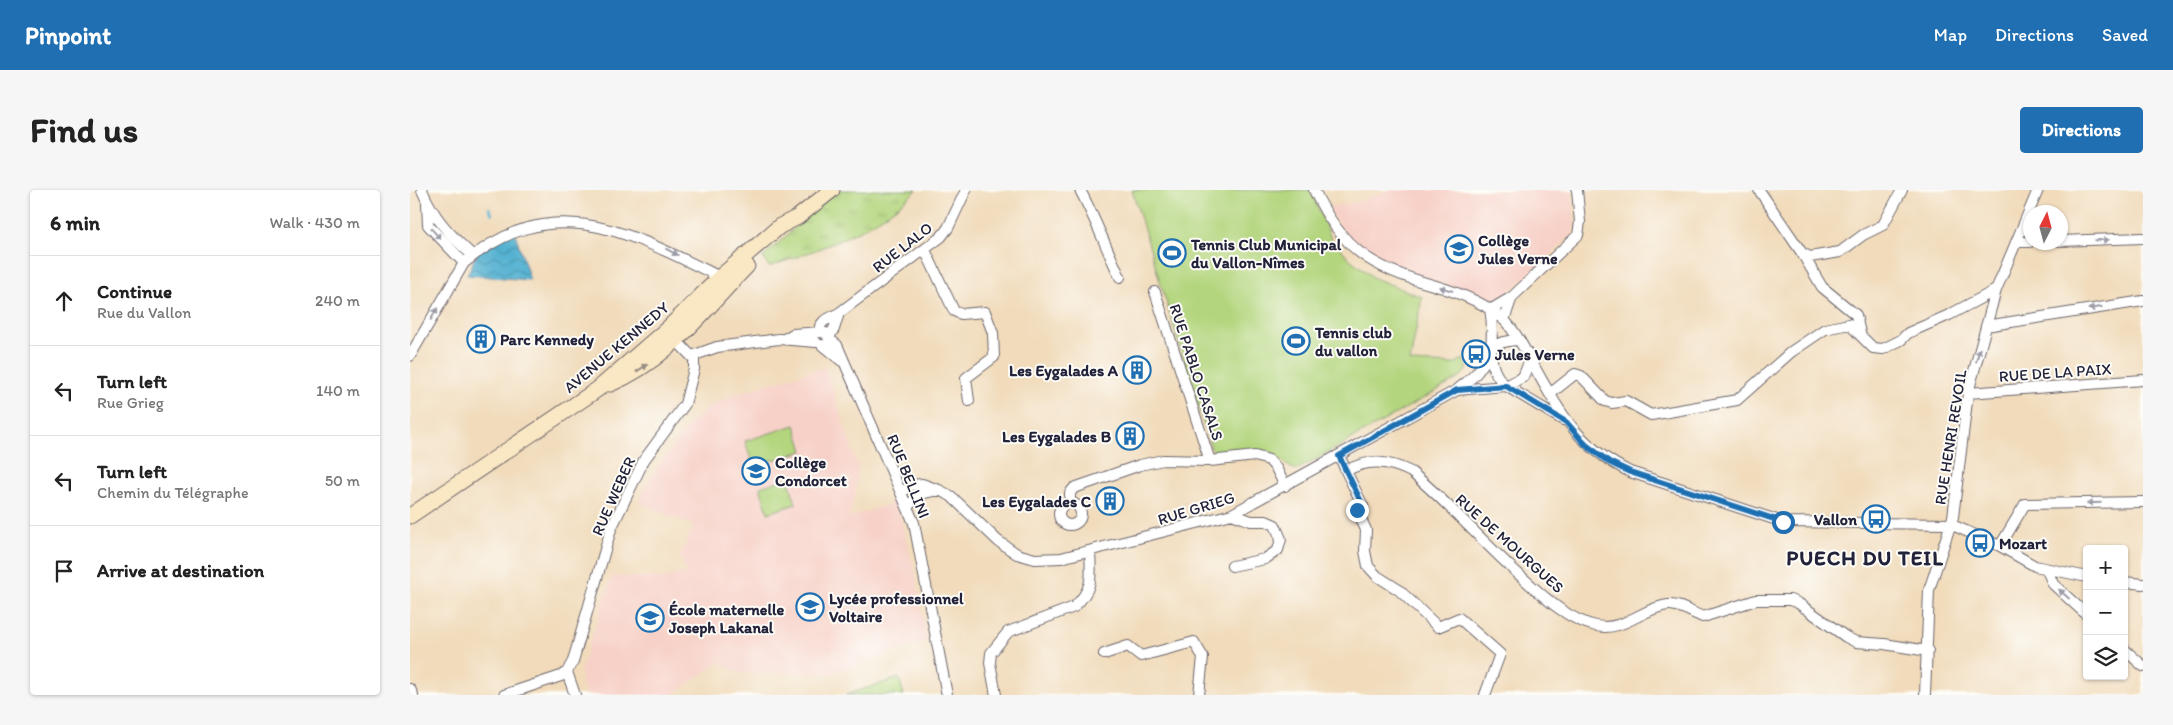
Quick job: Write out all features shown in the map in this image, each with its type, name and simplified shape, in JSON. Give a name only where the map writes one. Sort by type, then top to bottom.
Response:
[{"type":"main road","name":"AVENUE KENNEDY","points":[[410,516],[598,389],[780,226],[798,217],[827,192]]},
{"type":"main road","points":[[598,389],[626,378],[645,367],[675,340],[747,266],[793,225],[798,217]]},
{"type":"street","points":[[422,190],[427,203],[448,234],[471,254]]},
{"type":"street","name":"RUE LALO","points":[[822,338],[820,326],[824,321],[839,313],[925,250],[948,228],[966,190]]},
{"type":"street","points":[[1080,190],[1096,219],[1105,247],[1120,277]]},
{"type":"street","points":[[1314,190],[1337,230],[1354,249],[1369,260],[1389,271],[1454,291],[1490,310],[1504,320],[1519,340],[1566,422],[1586,445],[1609,462],[1630,472],[1719,499],[1777,520],[1800,523],[1950,524],[2000,546],[2036,566],[2047,570],[2083,576]]},
{"type":"street","points":[[1490,310],[1512,297],[1578,235],[1580,222],[1577,190]]},
{"type":"street","points":[[1759,190],[1802,253],[1822,287],[1856,315],[1860,333]]},
{"type":"street","points":[[1802,253],[1810,257],[1840,252],[1863,235],[1883,225],[1902,190]]},
{"type":"street","name":"RUE HENRI REVOIL","points":[[1925,695],[1929,590],[1950,524],[1968,393],[1996,290],[2038,190]]},
{"type":"street","points":[[427,203],[428,225],[462,261]]},
{"type":"street","points":[[606,218],[720,278]]},
{"type":"street","points":[[410,356],[462,261],[502,226]]},
{"type":"street","points":[[2068,241],[2143,238]]},
{"type":"street","points":[[2016,242],[2023,242]]},
{"type":"street","points":[[925,250],[954,311],[961,314],[985,312],[994,333],[994,357],[966,378],[968,401]]},
{"type":"street","points":[[698,266],[704,279],[696,300],[689,315],[669,334],[692,356],[717,347],[786,338],[793,334],[822,338]]},
{"type":"street","points":[[1550,394],[1575,374],[1581,376],[1605,401],[1612,403],[1626,401],[1651,415],[1737,400],[1790,352],[1825,329],[1849,324],[1874,348],[1883,349],[1901,340],[1908,333],[1949,315],[1996,290]]},
{"type":"street","name":"RUE PABLO CASALS","points":[[1155,292],[1210,461]]},
{"type":"street","points":[[1504,320],[1512,297]]},
{"type":"street","points":[[1986,326],[2143,301]]},
{"type":"street","points":[[1490,310],[1493,323],[1491,360],[1494,371],[1506,386],[1566,422]]},
{"type":"street","name":"RUE BELLINI","points":[[822,338],[843,362],[902,492],[914,523],[947,695]]},
{"type":"street","points":[[1492,347],[1504,341],[1519,340]]},
{"type":"street","name":"RUE GRIEG","points":[[894,475],[951,496],[998,541],[1017,554],[1035,559],[1051,560],[1232,514],[1457,390],[1479,371],[1492,347]]},
{"type":"street","name":"RUE WEBER","points":[[567,672],[573,661],[583,630],[610,529],[644,460],[685,404],[695,364],[692,356]]},
{"type":"street","points":[[1506,386],[1523,377],[1530,360]]},
{"type":"street","name":"RUE DE LA PAIX","points":[[1968,393],[2143,380]]},
{"type":"street","name":"RUE GRIEG","points":[[1457,390],[1506,386]]},
{"type":"street","points":[[1070,503],[1070,493],[1074,488],[1140,465],[1163,460],[1210,461],[1255,456],[1269,460],[1276,468],[1285,486]]},
{"type":"street","points":[[1339,456],[1363,506],[1357,510],[1366,530],[1365,551],[1368,566],[1376,576],[1399,590],[1438,627],[1459,618],[1500,654],[1485,695]]},
{"type":"street","name":"RUE DE MOURGUES","points":[[1346,471],[1357,465],[1380,462],[1411,472],[1487,546],[1546,598],[1587,623],[1613,627],[1668,605],[1704,617],[1756,600],[1782,600],[1798,603],[1856,642],[1928,651]]},
{"type":"street","points":[[902,492],[912,485],[922,484]]},
{"type":"street","points":[[908,506],[921,494],[939,490]]},
{"type":"street","points":[[2000,546],[2025,504],[2143,502]]},
{"type":"street","points":[[1232,514],[1251,521],[1266,521],[1275,525],[1281,539],[1278,550],[1265,559],[1232,566]]},
{"type":"street","points":[[996,695],[990,664],[991,654],[1008,632],[1074,608],[1082,600],[1088,592],[1091,581],[1090,551]]},
{"type":"street","points":[[2047,570],[2053,584],[2083,611]]},
{"type":"street","points":[[2128,582],[2143,584]]},
{"type":"street","points":[[1104,654],[1128,646],[1141,656],[1194,642],[1203,657],[1199,695]]},
{"type":"street","points":[[2128,653],[2143,666]]},
{"type":"street","points":[[504,695],[553,680],[567,672],[575,695]]},
{"type":"street","points":[[410,689],[413,695]]},
{"type":"shaded area","name":"Collège Jules Verne","points":[[1388,190],[1572,190],[1575,225],[1572,234],[1507,294],[1499,298],[1486,300],[1465,290],[1415,275],[1371,257],[1353,242],[1341,228],[1328,207],[1358,202]]},
{"type":"shaded area","points":[[825,367],[858,467],[855,497],[848,518],[896,502],[915,572],[927,641],[833,673],[739,673],[719,662],[672,695],[587,695],[582,686],[580,672],[612,576],[665,578],[686,572],[680,556],[694,526],[638,502],[651,476],[691,423],[706,409],[730,396]]},
{"type":"green space","points":[[840,190],[917,190],[900,205],[865,228],[829,245],[769,267],[763,257],[826,199]]},
{"type":"green space","name":"Tennis club du vallon","points":[[1132,190],[1310,190],[1331,238],[1350,259],[1374,278],[1422,297],[1410,362],[1454,364],[1463,359],[1468,369],[1459,378],[1297,470],[1268,453],[1247,452],[1219,456],[1211,448]]},
{"type":"green space","points":[[795,425],[803,451],[753,466],[745,441]]},
{"type":"green space","points":[[788,478],[796,504],[768,513],[760,487]]},
{"type":"green space","points":[[899,678],[904,695],[845,695]]},
{"type":"water","points":[[513,227],[530,280],[467,275],[478,251],[502,232]]},
{"type":"waterway","points":[[489,208],[492,214]]},
{"type":"place","name":"Collège Jules Verne","points":[[1459,249]]},
{"type":"place","name":"Tennis Club Municipal du Vallon-Nîmes","points":[[1172,253]]},
{"type":"place","name":"Parc Kennedy","points":[[481,339]]},
{"type":"place","name":"Tennis club du vallon","points":[[1296,341]]},
{"type":"place","name":"Jules Verne","points":[[1476,354]]},
{"type":"place","name":"Les Eygalades A","points":[[1137,370]]},
{"type":"place","name":"Les Eygalades B","points":[[1130,436]]},
{"type":"place","name":"Collège Condorcet","points":[[756,471]]},
{"type":"place","name":"Les Eygalades C","points":[[1110,501]]},
{"type":"place","name":"Vallon","points":[[1876,519]]},
{"type":"place","name":"Mozart","points":[[1980,543]]},
{"type":"place","name":"Lycée professionnel Voltaire","points":[[810,607]]},
{"type":"place","name":"École maternelle Joseph Lakanal","points":[[650,618]]},
{"type":"district","name":"PUECH DU TEIL","points":[[1865,558]]},
{"type":"route","points":[[1357,510],[1363,506],[1339,456],[1457,390],[1506,386],[1539,404],[1566,422],[1586,445],[1609,462],[1630,472],[1719,499],[1783,522]]}]
